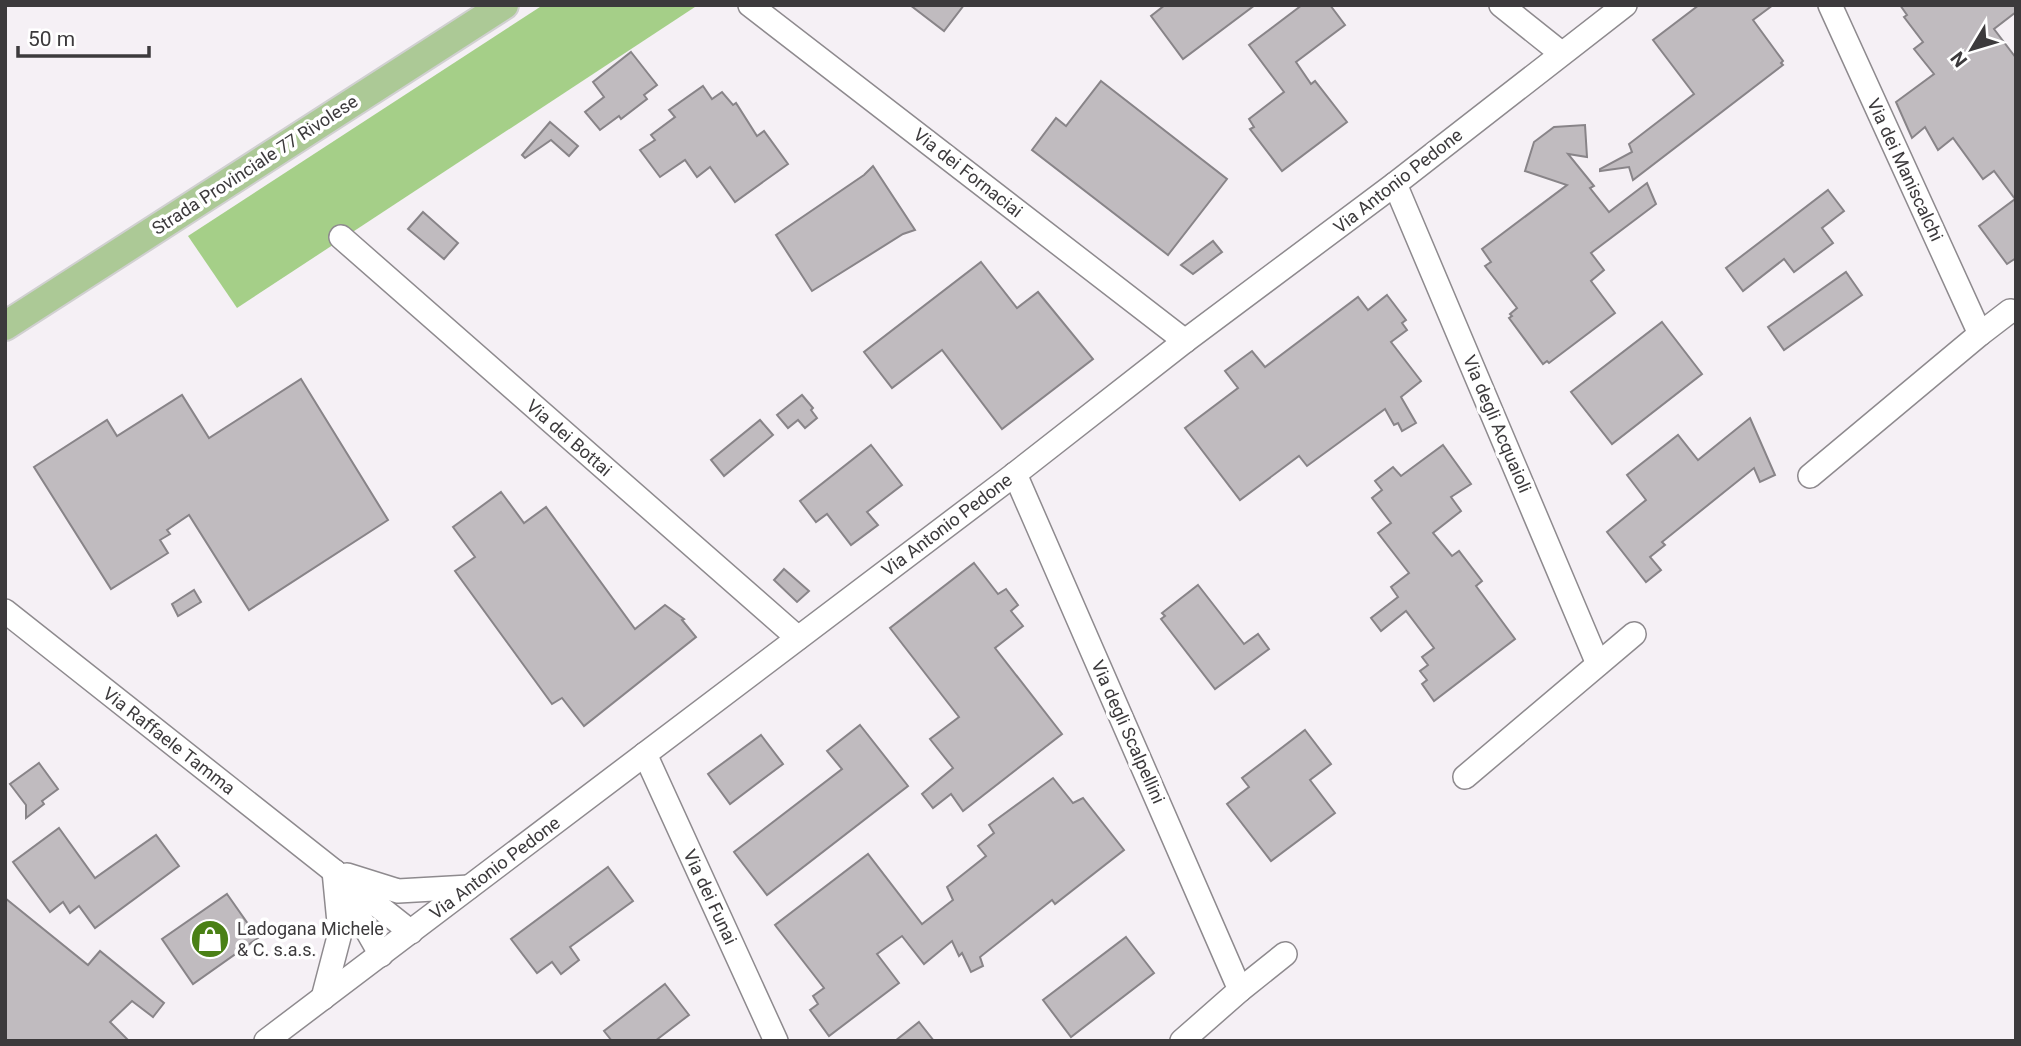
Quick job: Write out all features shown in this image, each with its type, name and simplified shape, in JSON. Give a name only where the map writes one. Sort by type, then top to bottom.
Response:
[{"type":"main road","name":"Strada Provinciale 77 Rivolese","points":[[5,326],[504,5]]},
{"type":"street","name":"Via dei Fornaciai","points":[[750,5],[1185,341]]},
{"type":"street","points":[[1502,5],[1561,53]]},
{"type":"street","name":"Via Antonio Pedone","points":[[266,1041],[1015,474],[1625,5]]},
{"type":"street","name":"Via dei Maniscalchi","points":[[1829,5],[1980,334]]},
{"type":"street","name":"Via degli Acquaioli","points":[[1395,184],[1598,664]]},
{"type":"street","name":"Via dei Bottai","points":[[341,237],[798,638]]},
{"type":"street","points":[[1810,476],[2010,311]]},
{"type":"street","name":"Via degli Scalpellini","points":[[1015,474],[1240,990]]},
{"type":"street","name":"Via Raffaele Tamma","points":[[5,611],[411,932]]},
{"type":"street","points":[[1465,777],[1634,634]]},
{"type":"street","name":"Via dei Funai","points":[[645,754],[776,1041]]},
{"type":"street","points":[[334,871],[398,891],[469,887]]},
{"type":"street","points":[[334,871],[381,955]]},
{"type":"street","points":[[323,998],[340,933],[334,871]]},
{"type":"street","points":[[1182,1041],[1285,954]]},
{"type":"green space","points":[[543,5],[698,5],[237,308],[188,236]]},
{"type":"building","points":[[910,5],[964,5],[944,31]]},
{"type":"building","points":[[1165,5],[1255,5],[1183,59],[1151,16]]},
{"type":"building","points":[[1302,5],[1330,5],[1345,25],[1296,62],[1311,84],[1315,81],[1347,122],[1282,171],[1250,129],[1254,127],[1249,119],[1284,92],[1249,45]]},
{"type":"building","points":[[1699,5],[1773,5],[1753,20],[1783,61],[1783,65],[1633,180],[1629,167],[1600,171],[1632,152],[1629,144],[1694,94],[1653,40]]},
{"type":"building","points":[[1900,5],[2016,5],[2016,12],[1994,29],[2016,58],[2016,258],[2007,264],[1979,226],[2015,199],[1994,171],[1983,179],[1953,138],[1938,150],[1925,127],[1912,138],[1896,102],[1934,74],[1914,49],[1923,42],[1904,17],[1907,15]]},
{"type":"building","points":[[631,52],[657,85],[644,95],[647,99],[621,119],[619,116],[600,130],[585,112],[604,97],[593,82]]},
{"type":"building","points":[[1101,81],[1227,179],[1168,255],[1032,150],[1056,118],[1066,126]]},
{"type":"building","points":[[703,86],[712,99],[722,92],[733,105],[736,103],[757,136],[764,131],[788,164],[735,202],[710,167],[697,177],[685,160],[660,177],[640,150],[655,140],[651,135],[675,117],[669,110]]},
{"type":"building","points":[[550,122],[578,146],[569,156],[551,140],[525,158],[522,155]]},
{"type":"building","points":[[1585,125],[1587,157],[1568,154],[1594,186],[1590,188],[1609,212],[1647,183],[1656,204],[1591,253],[1604,270],[1591,281],[1615,313],[1549,363],[1547,361],[1543,364],[1509,318],[1517,308],[1485,266],[1491,262],[1482,249],[1567,185],[1525,171],[1534,142],[1554,127]]},
{"type":"building","points":[[873,166],[915,230],[903,234],[812,291],[776,235],[864,175]]},
{"type":"building","points":[[1828,190],[1844,211],[1822,228],[1833,243],[1794,272],[1784,259],[1743,291],[1726,268]]},
{"type":"building","points":[[423,212],[458,243],[444,259],[408,229]]},
{"type":"building","points":[[1213,241],[1222,252],[1193,274],[1181,265]]},
{"type":"building","points":[[981,262],[1017,308],[1038,292],[1093,359],[1002,429],[942,350],[892,388],[864,352]]},
{"type":"building","points":[[1846,272],[1862,295],[1784,350],[1768,327]]},
{"type":"building","points":[[1387,295],[1406,320],[1402,323],[1407,330],[1391,342],[1421,381],[1401,397],[1416,423],[1402,431],[1398,423],[1394,425],[1385,409],[1307,466],[1299,456],[1240,500],[1185,428],[1238,388],[1225,371],[1252,351],[1265,367],[1358,297],[1368,310]]},
{"type":"building","points":[[1662,322],[1702,374],[1612,444],[1571,392]]},
{"type":"building","points":[[301,379],[388,520],[249,610],[189,515],[167,530],[170,534],[160,540],[168,553],[111,589],[34,467],[107,420],[117,436],[182,395],[209,438]]},
{"type":"building","points":[[802,395],[813,408],[811,410],[817,418],[805,428],[798,420],[788,428],[777,415]]},
{"type":"building","points":[[1750,418],[1775,475],[1760,482],[1754,468],[1662,542],[1665,545],[1650,557],[1661,570],[1646,582],[1607,532],[1646,500],[1627,475],[1678,435],[1698,460]]},
{"type":"building","points":[[760,420],[773,435],[724,476],[711,460]]},
{"type":"building","points":[[871,445],[902,485],[867,512],[878,525],[851,545],[827,514],[816,522],[800,501]]},
{"type":"building","points":[[1443,445],[1471,484],[1451,497],[1461,511],[1433,533],[1452,556],[1459,551],[1482,581],[1476,586],[1515,639],[1434,701],[1422,684],[1427,680],[1420,671],[1428,665],[1422,657],[1434,648],[1406,611],[1381,631],[1371,618],[1398,597],[1391,587],[1409,573],[1378,533],[1391,523],[1372,498],[1382,490],[1375,481],[1393,467],[1401,476]]},
{"type":"building","points":[[501,492],[524,523],[546,507],[635,629],[665,605],[684,619],[682,620],[696,637],[584,726],[562,698],[552,704],[455,571],[475,557],[453,527]]},
{"type":"building","points":[[974,563],[998,594],[1006,589],[1018,605],[1011,611],[1023,626],[995,648],[1062,734],[963,811],[951,794],[933,808],[922,794],[953,768],[930,739],[959,717],[890,628]]},
{"type":"building","points":[[784,569],[809,591],[797,602],[774,580]]},
{"type":"building","points":[[1198,585],[1244,644],[1258,634],[1269,649],[1215,689],[1161,619],[1165,616],[1162,613]]},
{"type":"building","points":[[194,590],[201,602],[178,616],[172,604]]},
{"type":"building","points":[[860,725],[908,786],[767,895],[734,852],[842,769],[827,751]]},
{"type":"building","points":[[1305,730],[1331,764],[1310,780],[1335,813],[1271,861],[1227,804],[1249,787],[1242,778]]},
{"type":"building","points":[[761,735],[783,764],[730,804],[708,774]]},
{"type":"building","points":[[39,763],[58,789],[26,818],[26,805],[10,784]]},
{"type":"building","points":[[1053,778],[1073,803],[1083,798],[1124,850],[1055,904],[1052,900],[980,957],[983,966],[971,972],[962,953],[959,956],[952,941],[924,964],[902,936],[877,954],[899,983],[829,1036],[810,1010],[818,1004],[813,996],[824,988],[775,925],[868,854],[922,924],[953,900],[947,887],[986,856],[978,846],[994,833],[989,825]]},
{"type":"building","points":[[59,828],[95,878],[156,835],[179,866],[95,928],[79,906],[70,913],[63,902],[50,912],[13,862]]},
{"type":"building","points":[[608,867],[633,901],[570,947],[579,960],[561,974],[552,962],[537,973],[511,939]]},
{"type":"building","points":[[227,894],[258,938],[193,984],[162,939]]},
{"type":"building","points":[[5,898],[88,965],[100,951],[164,1003],[153,1017],[132,1001],[110,1022],[129,1041],[5,1041]]},
{"type":"building","points":[[1126,937],[1154,973],[1071,1037],[1043,1000]]},
{"type":"building","points":[[665,984],[689,1015],[655,1041],[612,1041],[604,1031]]},
{"type":"building","points":[[919,1022],[934,1041],[895,1041]]},
{"type":"place","name":"Ladogana Michele & C. s.a.s.","points":[[210,939]]}]
